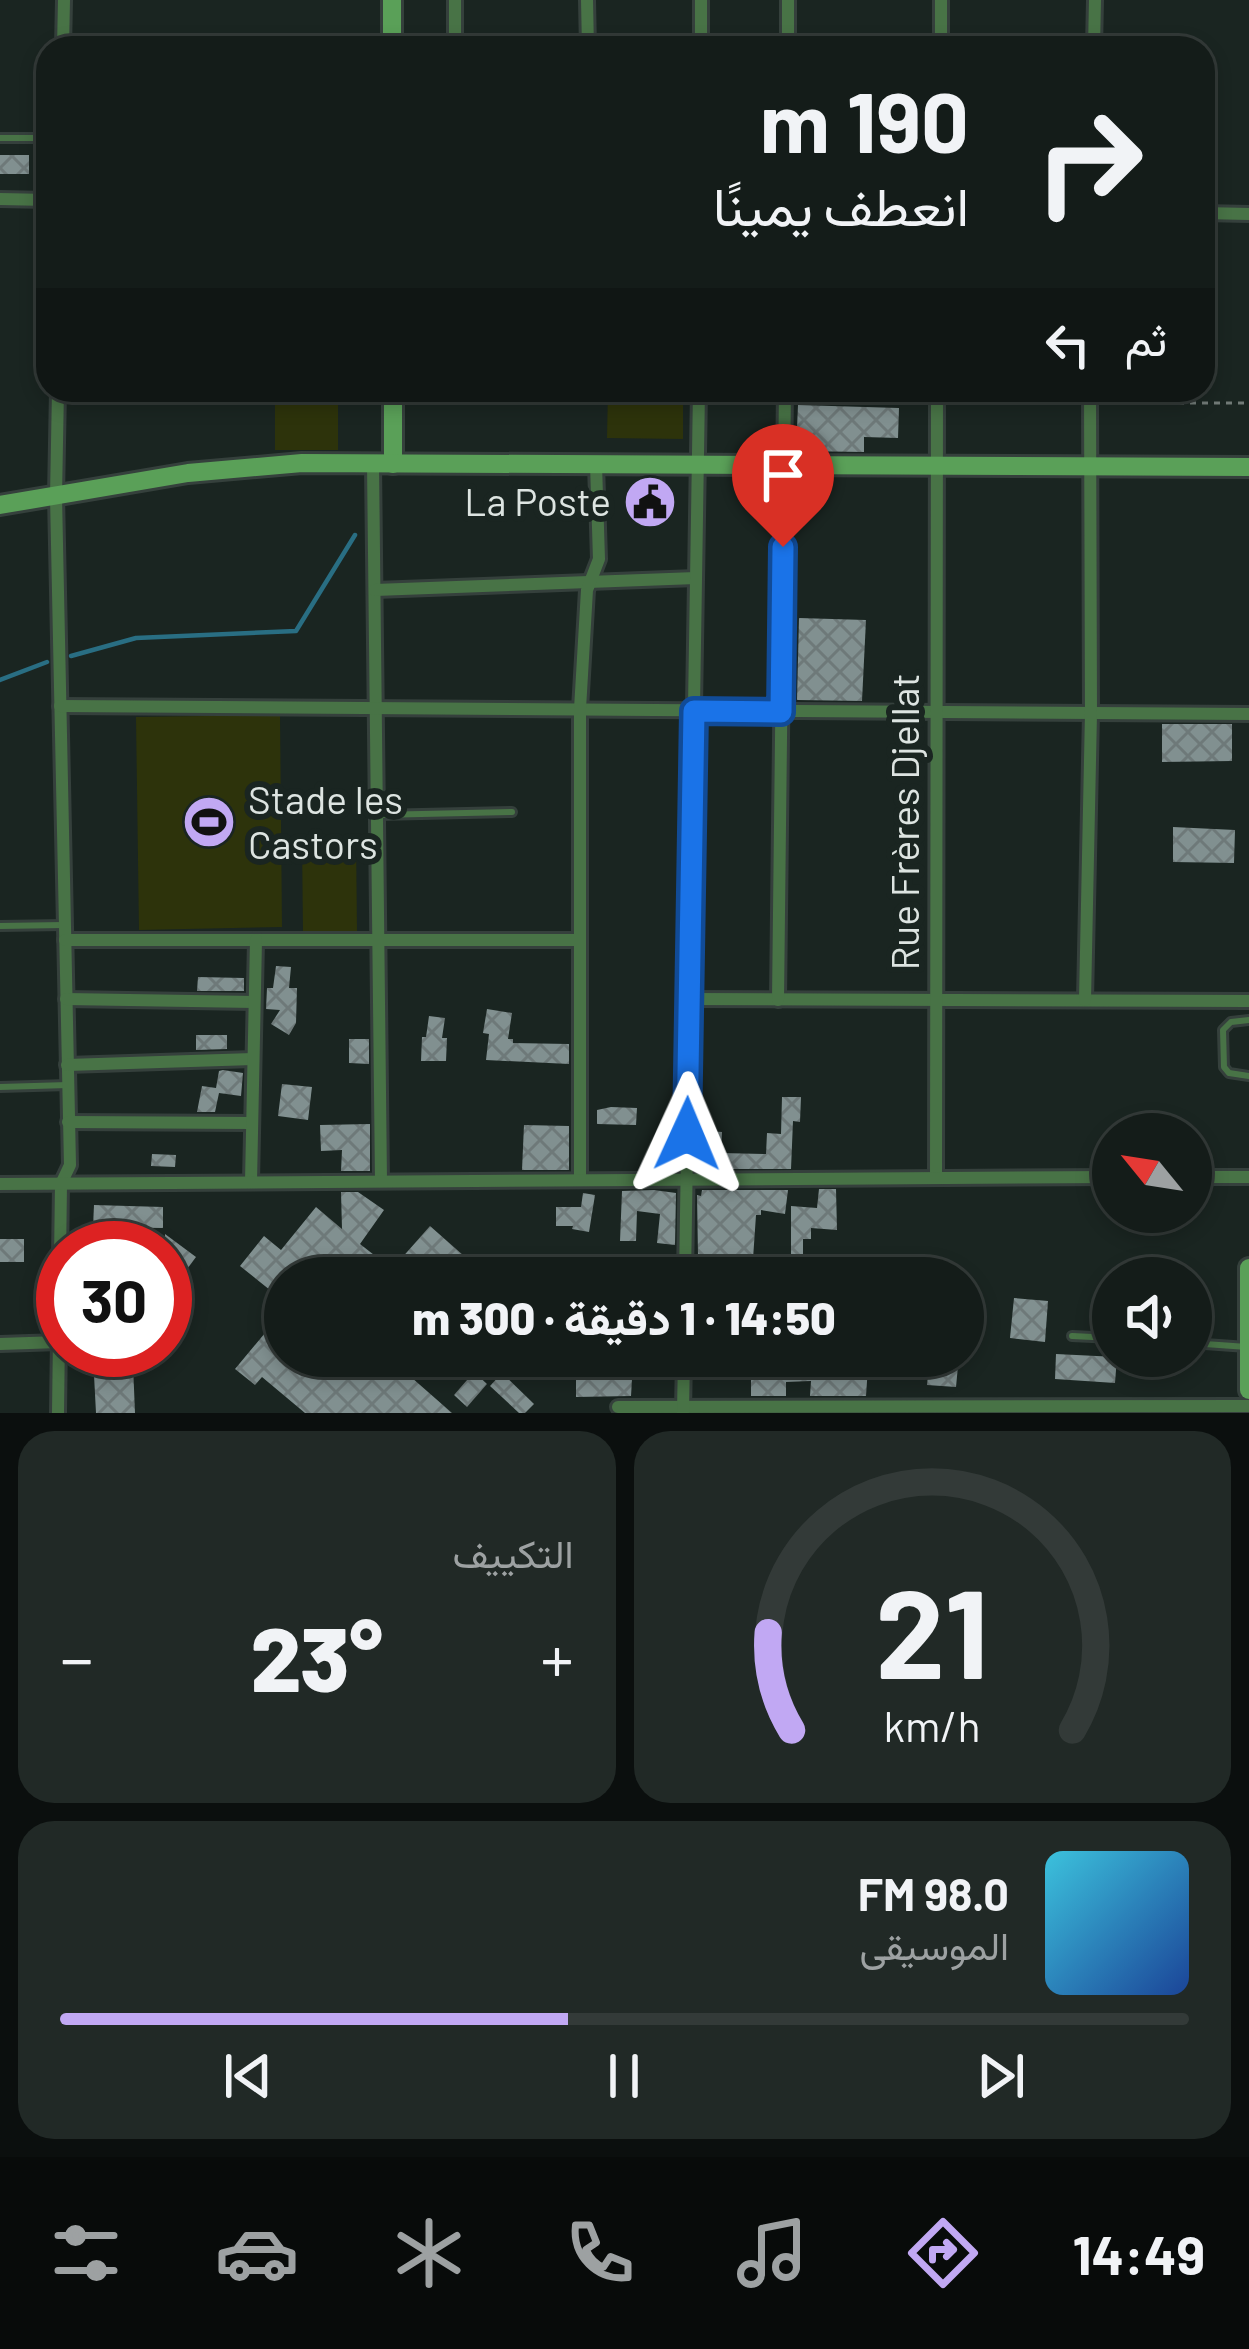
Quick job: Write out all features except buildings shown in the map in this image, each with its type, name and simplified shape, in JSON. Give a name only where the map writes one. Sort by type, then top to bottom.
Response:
[{"type":"main road","points":[[392,0],[392,36]]},
{"type":"main road","points":[[383,464],[391,402]]},
{"type":"main road","points":[[0,506],[188,473],[302,463],[1249,467]]},
{"type":"main road","points":[[1249,1268],[1249,1390]]},
{"type":"street","points":[[63,36],[64,0]]},
{"type":"street","points":[[455,0],[455,36]]},
{"type":"street","points":[[587,0],[588,36]]},
{"type":"street","points":[[701,0],[701,36]]},
{"type":"street","points":[[788,0],[788,36]]},
{"type":"street","points":[[941,0],[941,36]]},
{"type":"street","points":[[1094,36],[1095,0]]},
{"type":"street","points":[[0,199],[36,200]]},
{"type":"street","points":[[1215,213],[1249,214]]},
{"type":"street","points":[[58,402],[70,1166],[61,1184],[61,1221]]},
{"type":"street","points":[[685,1257],[699,402]]},
{"type":"street","points":[[778,1000],[784,402]]},
{"type":"street","name":"Rue Frères Djellat","points":[[936,1178],[938,402]]},
{"type":"street","points":[[1085,1000],[1090,402]]},
{"type":"street","points":[[381,1181],[374,590],[383,464]]},
{"type":"street","points":[[580,1179],[580,710],[590,582],[599,560],[596,464]]},
{"type":"street","points":[[374,590],[696,578]]},
{"type":"street","points":[[60,706],[1249,714]]},
{"type":"street","points":[[65,932],[256,940],[580,940]]},
{"type":"street","points":[[251,1182],[256,940]]},
{"type":"street","points":[[66,999],[254,1002]]},
{"type":"street","points":[[689,999],[1249,1001]]},
{"type":"street","points":[[68,1065],[253,1059]]},
{"type":"street","points":[[68,1122],[252,1123]]},
{"type":"street","points":[[0,1184],[1092,1177]]},
{"type":"street","points":[[1212,1177],[1249,1177]]},
{"type":"street","points":[[0,1344],[36,1343]]},
{"type":"street","points":[[58,1413],[59,1377]]},
{"type":"street","points":[[683,1411],[684,1377]]},
{"type":"street","points":[[618,1406],[683,1411],[1249,1406]]},
{"type":"lane","points":[[0,138],[36,138]]},
{"type":"lane","points":[[377,814],[512,812]]},
{"type":"lane","points":[[0,926],[65,932]]},
{"type":"lane","points":[[1249,1020],[1232,1022],[1223,1030],[1224,1067],[1229,1073],[1249,1076]]},
{"type":"lane","points":[[0,1087],[68,1085]]},
{"type":"lane","points":[[1072,1336],[1092,1337]]},
{"type":"lane","points":[[1212,1344],[1249,1347]]},
{"type":"path","points":[[1167,402],[1249,403]]},
{"type":"green space","points":[[275,402],[338,402],[338,450],[275,450]]},
{"type":"green space","points":[[608,402],[683,402],[683,439],[607,438]]},
{"type":"green space","name":"Stade les Castors","points":[[280,715],[282,927],[139,930],[136,717]]},
{"type":"green space","points":[[302,838],[356,838],[357,932],[303,934]]},
{"type":"waterway","points":[[71,656],[136,638],[296,631],[355,535]]},
{"type":"waterway","points":[[0,680],[47,662]]},
{"type":"place","name":"La Poste","points":[[650,502]]},
{"type":"place","name":"Stade les Castors","points":[[209,822]]},
{"type":"route","points":[[687,1134],[694,711],[781,712],[783,547]]}]
